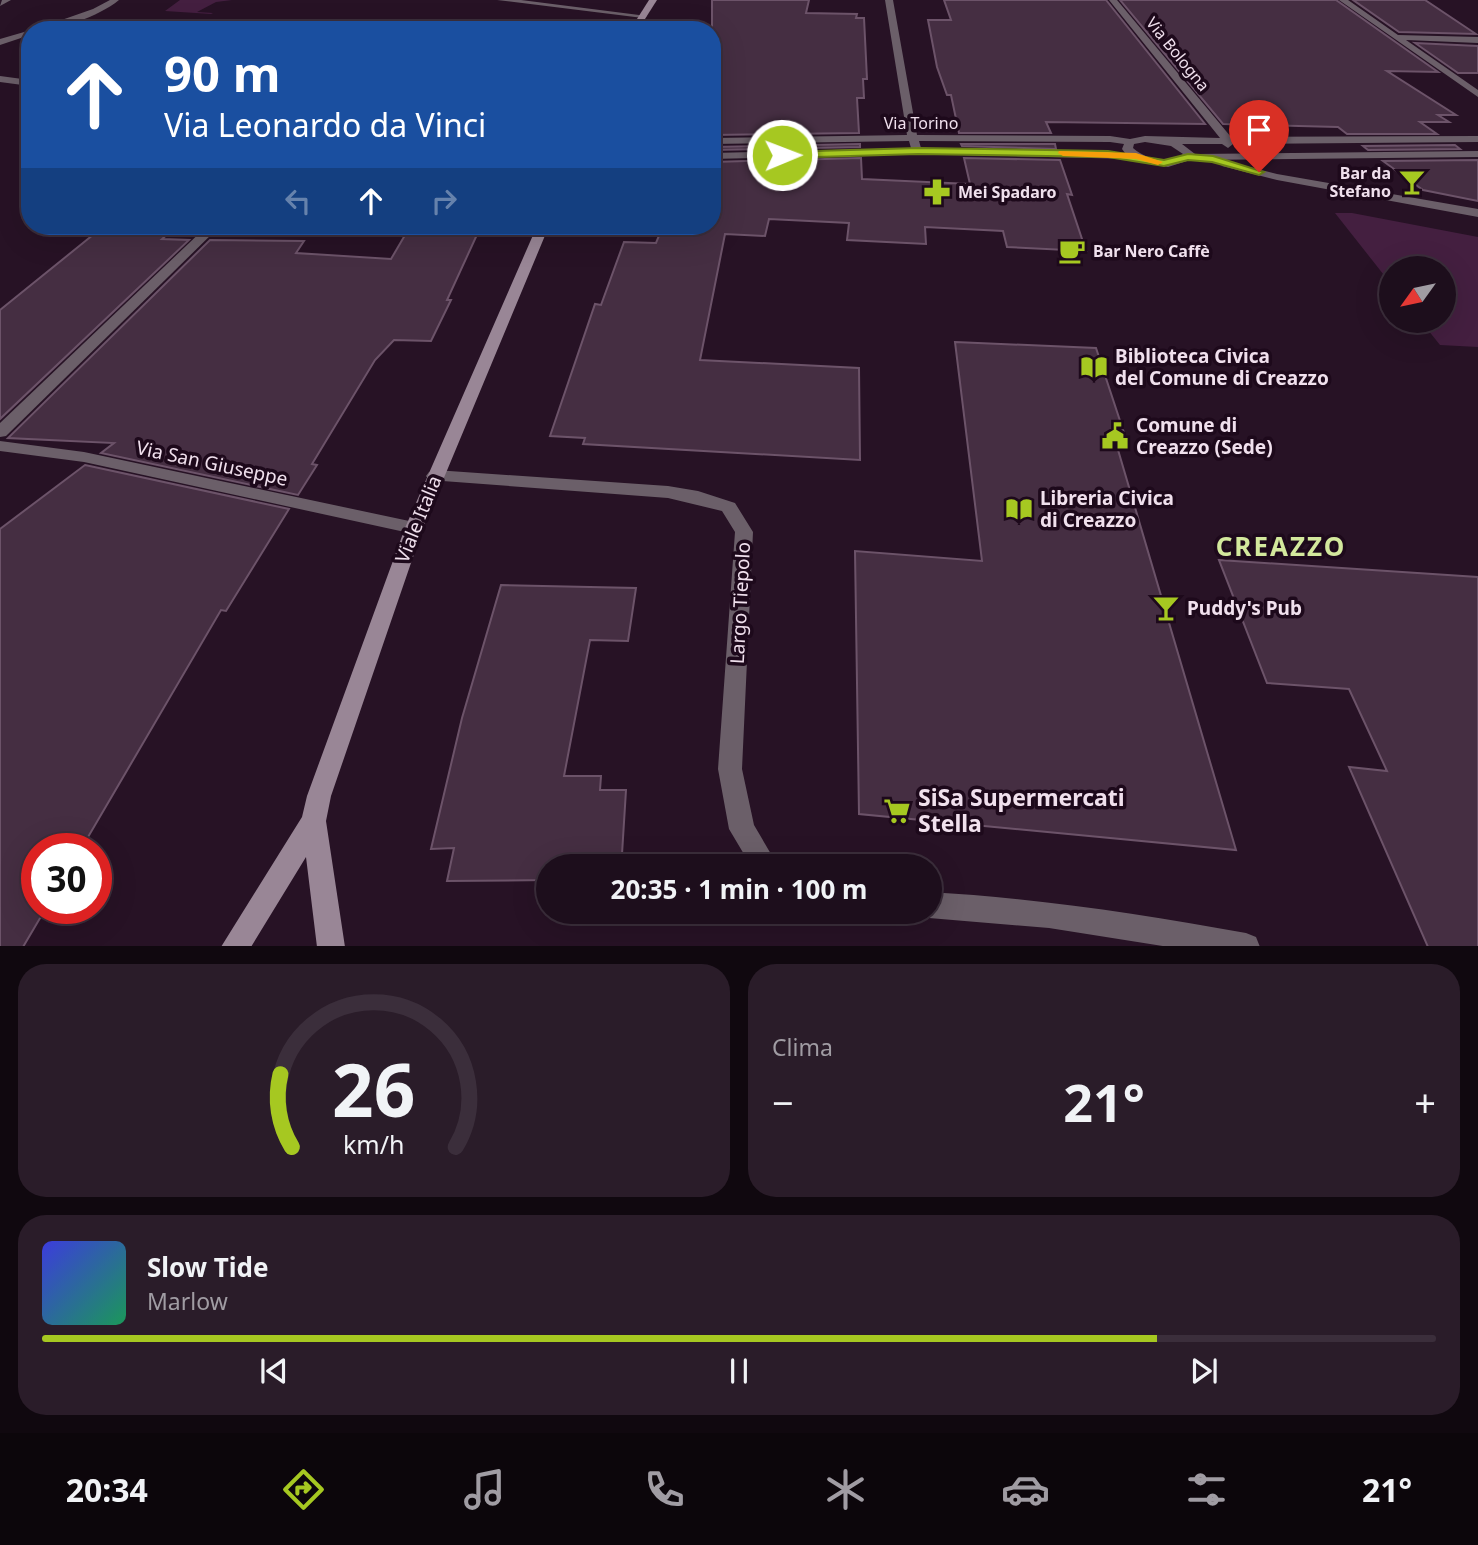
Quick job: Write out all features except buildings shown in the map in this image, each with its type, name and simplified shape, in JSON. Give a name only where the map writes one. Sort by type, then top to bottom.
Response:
[{"type":"main road","points":[[640,21],[653,0]]},
{"type":"main road","name":"Viale Italia","points":[[314,821],[318,796],[414,528],[539,235]]},
{"type":"main road","points":[[236,946],[314,821]]},
{"type":"main road","points":[[314,821],[331,946]]},
{"type":"street","points":[[0,4],[7,0]]},
{"type":"street","points":[[65,21],[96,11],[115,0]]},
{"type":"street","points":[[501,0],[643,16]]},
{"type":"street","points":[[888,0],[913,138],[918,151]]},
{"type":"street","name":"Via Bologna","points":[[1113,0],[1227,138]]},
{"type":"street","points":[[1343,0],[1478,94]]},
{"type":"street","points":[[0,42],[21,35]]},
{"type":"street","points":[[1395,37],[1478,40]]},
{"type":"street","points":[[0,79],[21,82]]},
{"type":"street","name":"Via Torino","points":[[721,141],[913,138],[1110,139],[1130,142],[1145,139],[1164,141],[1227,138],[1478,139]]},
{"type":"street","points":[[1213,159],[1227,149],[1227,138]]},
{"type":"street","name":"Via Torino","points":[[1164,141],[1187,150],[1188,157]]},
{"type":"street","points":[[1130,142],[1127,149],[1136,156]]},
{"type":"street","name":"Via Torino","points":[[721,156],[918,151],[1136,156],[1164,163],[1188,157],[1213,159],[1282,155],[1478,154]]},
{"type":"street","points":[[1213,159],[1277,177],[1478,213]]},
{"type":"street","points":[[0,432],[205,235]]},
{"type":"street","name":"Via San Giuseppe","points":[[0,446],[84,457],[414,528]]},
{"type":"street","name":"Largo Tiepolo","points":[[435,476],[668,492],[715,501],[729,507],[744,532],[730,769],[742,829],[758,854]]},
{"type":"street","points":[[942,906],[987,908],[1115,924],[1240,946]]},
{"type":"shaded area","points":[[180,0],[232,0],[216,2],[197,12],[213,13],[211,14],[165,11]]},
{"type":"shaded area","points":[[1335,213],[1352,213],[1478,237],[1478,347],[1440,345],[1430,333],[1456,333],[1456,256],[1379,256],[1379,269]]},
{"type":"slow traffic","points":[[1063,153],[1136,156],[1158,162]]},
{"type":"place","name":"Bar da Stefano","points":[[1412,182]]},
{"type":"place","name":"Mei Spadaro","points":[[937,192]]},
{"type":"place","name":"Bar Nero Caffè","points":[[1072,251]]},
{"type":"place","name":"Biblioteca Civica del Comune di Creazzo","points":[[1094,367]]},
{"type":"place","name":"Comune di Creazzo (Sede)","points":[[1115,436]]},
{"type":"place","name":"Libreria Civica di Creazzo","points":[[1019,509]]},
{"type":"place","name":"Puddy's Pub","points":[[1166,608]]},
{"type":"place","name":"SiSa Supermercati Stella","points":[[897,811]]},
{"type":"district","name":"CREAZZO","points":[[1281,547]]},
{"type":"route","points":[[782,155],[918,151],[1108,154],[1136,156],[1164,163],[1188,157],[1213,159],[1259,172]]}]
